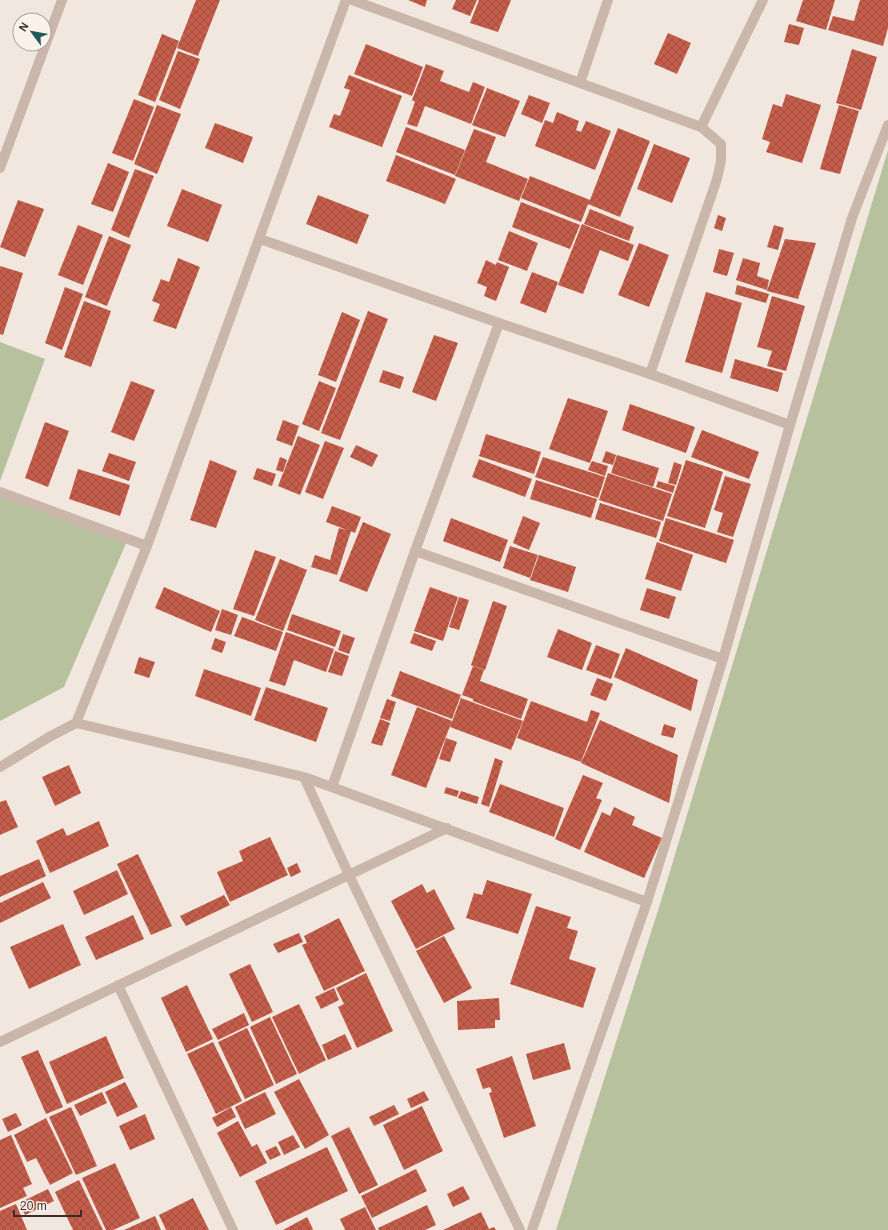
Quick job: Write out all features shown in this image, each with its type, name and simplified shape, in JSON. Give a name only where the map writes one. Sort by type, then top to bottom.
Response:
[{"type":"street","points":[[0,168],[62,0]]},
{"type":"street","points":[[76,723],[147,546],[346,0]]},
{"type":"street","points":[[352,0],[701,127],[721,144],[722,161],[717,179],[650,374]]},
{"type":"street","points":[[580,83],[608,0]]},
{"type":"street","points":[[701,127],[763,0]]},
{"type":"street","points":[[532,1230],[647,902],[723,659],[790,425],[852,218],[888,125]]},
{"type":"street","points":[[260,239],[650,374],[790,425]]},
{"type":"street","points":[[332,787],[415,551],[499,323]]},
{"type":"street","points":[[0,492],[147,546]]},
{"type":"street","points":[[415,551],[723,659]]},
{"type":"street","points":[[0,767],[49,737],[76,723],[304,776],[647,902]]},
{"type":"street","points":[[304,776],[349,875],[520,1230]]},
{"type":"street","points":[[0,1042],[447,828]]},
{"type":"street","points":[[118,985],[233,1230]]},
{"type":"green space","points":[[888,150],[888,1230],[556,1230],[661,901]]},
{"type":"green space","points":[[0,342],[45,359],[0,481]]},
{"type":"green space","points":[[0,491],[127,541],[64,687],[0,721]]},
{"type":"building","points":[[196,0],[220,0],[198,56],[177,48]]},
{"type":"building","points":[[408,0],[427,0],[425,7]]},
{"type":"building","points":[[456,0],[477,0],[470,16],[452,9]]},
{"type":"building","points":[[479,0],[511,0],[498,32],[470,23]]},
{"type":"building","points":[[803,0],[835,0],[826,30],[796,21]]},
{"type":"building","points":[[860,0],[888,0],[888,28],[883,46],[828,30],[833,16],[854,21]]},
{"type":"building","points":[[789,24],[804,28],[799,45],[784,42]]},
{"type":"building","points":[[668,33],[691,43],[677,74],[654,64]]},
{"type":"building","points":[[162,34],[179,41],[155,102],[138,95]]},
{"type":"building","points":[[366,44],[423,67],[412,96],[354,74]]},
{"type":"building","points":[[852,49],[877,57],[861,110],[836,103]]},
{"type":"building","points":[[178,51],[200,59],[180,109],[159,100]]},
{"type":"building","points":[[426,64],[444,71],[440,81],[469,92],[473,82],[485,87],[471,124],[425,106],[417,127],[407,124],[415,102],[412,100]]},
{"type":"building","points":[[349,75],[402,96],[382,147],[329,127],[334,114],[340,116],[350,90],[344,88]]},
{"type":"building","points":[[487,88],[520,101],[505,137],[472,125]]},
{"type":"building","points":[[786,94],[821,105],[802,163],[766,152],[770,142],[762,139],[773,104],[782,107]]},
{"type":"building","points":[[529,95],[550,103],[542,123],[521,114]]},
{"type":"building","points":[[134,99],[154,107],[133,161],[112,153]]},
{"type":"building","points":[[157,105],[181,114],[157,174],[134,164]]},
{"type":"building","points":[[839,105],[859,111],[840,174],[820,169]]},
{"type":"building","points":[[557,112],[579,121],[576,130],[581,132],[586,121],[611,131],[595,170],[535,146],[545,120],[553,123]]},
{"type":"building","points":[[215,123],[253,137],[243,163],[205,148]]},
{"type":"building","points":[[406,127],[465,150],[455,175],[396,152]]},
{"type":"building","points":[[618,128],[650,141],[620,217],[588,204],[581,222],[521,198],[530,176],[590,200]]},
{"type":"building","points":[[474,129],[496,137],[486,162],[528,179],[519,201],[455,176]]},
{"type":"building","points":[[654,144],[690,158],[672,203],[637,189]]},
{"type":"building","points":[[396,155],[456,179],[445,204],[386,181]]},
{"type":"building","points":[[108,163],[129,172],[113,212],[91,204]]},
{"type":"building","points":[[135,169],[154,176],[129,238],[111,230]]},
{"type":"building","points":[[182,189],[222,205],[208,242],[167,226]]},
{"type":"building","points":[[318,195],[369,215],[357,244],[306,224]]},
{"type":"building","points":[[18,200],[44,209],[25,257],[0,247]]},
{"type":"building","points":[[521,202],[580,225],[570,249],[512,227]]},
{"type":"building","points":[[590,209],[634,227],[629,241],[584,224]]},
{"type":"building","points":[[718,215],[726,218],[722,231],[714,228]]},
{"type":"building","points":[[582,224],[634,245],[628,261],[600,250],[583,294],[558,285]]},
{"type":"building","points":[[78,225],[103,235],[83,285],[58,275]]},
{"type":"building","points":[[774,225],[784,228],[778,250],[767,247]]},
{"type":"building","points":[[509,231],[538,243],[527,271],[498,260]]},
{"type":"building","points":[[109,236],[131,245],[107,306],[85,297]]},
{"type":"building","points":[[785,239],[816,243],[798,299],[767,291]]},
{"type":"building","points":[[639,243],[669,255],[649,307],[618,295]]},
{"type":"building","points":[[719,249],[734,253],[727,276],[713,272]]},
{"type":"building","points":[[178,258],[200,267],[176,329],[153,321],[160,304],[152,301],[161,279],[169,282]]},
{"type":"building","points":[[743,258],[760,263],[757,276],[769,280],[767,290],[736,280]]},
{"type":"building","points":[[486,260],[496,265],[497,262],[509,267],[496,301],[484,296],[487,287],[477,283]]},
{"type":"building","points":[[0,266],[23,273],[3,335],[0,334]]},
{"type":"building","points":[[532,272],[558,282],[546,313],[520,303]]},
{"type":"building","points":[[737,285],[769,294],[766,303],[735,294]]},
{"type":"building","points":[[65,287],[83,294],[62,350],[45,343]]},
{"type":"building","points":[[706,292],[742,303],[722,373],[685,362]]},
{"type":"building","points":[[772,296],[805,306],[786,371],[767,366],[772,351],[757,347]]},
{"type":"building","points":[[84,301],[111,311],[91,367],[64,357]]},
{"type":"building","points":[[368,311],[388,319],[340,440],[321,433]]},
{"type":"building","points":[[342,312],[360,320],[336,382],[318,375]]},
{"type":"building","points":[[434,335],[458,343],[436,401],[412,392]]},
{"type":"building","points":[[735,359],[783,373],[778,392],[730,378]]},
{"type":"building","points":[[383,370],[404,377],[400,389],[379,382]]},
{"type":"building","points":[[131,381],[155,390],[134,441],[111,432]]},
{"type":"building","points":[[319,381],[336,388],[319,431],[302,424]]},
{"type":"building","points":[[568,398],[608,411],[590,463],[549,449]]},
{"type":"building","points":[[630,404],[695,427],[686,453],[622,430]]},
{"type":"building","points":[[283,420],[299,426],[292,446],[276,440]]},
{"type":"building","points":[[45,422],[69,431],[48,487],[25,478]]},
{"type":"building","points":[[702,430],[759,452],[749,479],[691,457]]},
{"type":"building","points":[[486,434],[541,452],[534,474],[479,456]]},
{"type":"building","points":[[298,436],[320,445],[300,495],[278,486]]},
{"type":"building","points":[[325,441],[344,448],[323,499],[305,492]]},
{"type":"building","points":[[356,445],[378,455],[372,467],[350,457]]},
{"type":"building","points":[[606,451],[616,455],[613,465],[602,462]]},
{"type":"building","points":[[109,453],[136,462],[129,481],[102,471]]},
{"type":"building","points":[[617,455],[659,468],[653,487],[611,473]]},
{"type":"building","points":[[280,457],[287,460],[283,472],[276,470]]},
{"type":"building","points":[[543,457],[605,477],[598,498],[535,477]]},
{"type":"building","points":[[479,459],[532,479],[525,497],[472,477]]},
{"type":"building","points":[[210,460],[237,471],[216,528],[190,520]]},
{"type":"building","points":[[686,460],[723,472],[705,528],[667,516]]},
{"type":"building","points":[[592,461],[608,466],[605,476],[588,470]]},
{"type":"building","points":[[674,462],[682,465],[676,485],[668,483]]},
{"type":"building","points":[[257,468],[276,474],[272,486],[253,479]]},
{"type":"building","points":[[78,469],[130,485],[120,516],[69,499]]},
{"type":"building","points":[[608,473],[672,494],[663,521],[599,500]]},
{"type":"building","points":[[725,476],[751,484],[733,537],[717,532],[723,513],[714,510]]},
{"type":"building","points":[[536,480],[597,499],[591,518],[530,499]]},
{"type":"building","points":[[658,481],[675,486],[673,493],[656,487]]},
{"type":"building","points":[[600,503],[661,522],[656,538],[595,519]]},
{"type":"building","points":[[332,506],[361,517],[355,533],[326,522]]},
{"type":"building","points":[[523,516],[540,523],[529,550],[513,543]]},
{"type":"building","points":[[451,518],[508,540],[500,562],[443,541]]},
{"type":"building","points":[[666,518],[734,540],[726,563],[659,541]]},
{"type":"building","points":[[363,522],[391,534],[367,592],[339,581]]},
{"type":"building","points":[[339,528],[351,531],[337,575],[311,567],[315,555],[330,560]]},
{"type":"building","points":[[657,542],[693,555],[681,591],[645,579]]},
{"type":"building","points":[[510,546],[538,555],[530,578],[503,568]]},
{"type":"building","points":[[255,550],[276,557],[254,616],[233,609]]},
{"type":"building","points":[[539,555],[576,567],[568,592],[530,580]]},
{"type":"building","points":[[280,559],[307,570],[283,631],[255,620]]},
{"type":"building","points":[[164,587],[220,611],[211,632],[155,608]]},
{"type":"building","points":[[430,587],[458,597],[443,641],[414,631]]},
{"type":"building","points":[[647,588],[676,597],[669,619],[640,610]]},
{"type":"building","points":[[459,597],[469,600],[459,630],[449,627]]},
{"type":"building","points":[[493,601],[507,606],[485,670],[471,665]]},
{"type":"building","points":[[222,609],[238,615],[231,635],[215,630]]},
{"type":"building","points":[[292,614],[341,631],[335,647],[287,630]]},
{"type":"building","points":[[242,617],[283,632],[276,651],[234,636]]},
{"type":"building","points":[[558,629],[592,643],[582,670],[547,657]]},
{"type":"building","points":[[286,632],[334,649],[326,672],[294,660],[285,686],[269,681]]},
{"type":"building","points":[[414,633],[436,641],[432,651],[410,643]]},
{"type":"building","points":[[343,634],[355,638],[349,654],[338,650]]},
{"type":"building","points":[[215,638],[226,642],[222,653],[211,649]]},
{"type":"building","points":[[596,645],[620,654],[611,679],[586,670]]},
{"type":"building","points":[[626,648],[698,680],[691,711],[614,677]]},
{"type":"building","points":[[335,651],[349,656],[342,676],[328,672]]},
{"type":"building","points":[[139,657],[155,662],[149,678],[134,673]]},
{"type":"building","points":[[473,666],[484,670],[480,681],[528,699],[521,719],[473,701],[473,699],[462,695]]},
{"type":"building","points":[[204,669],[261,688],[251,716],[195,696]]},
{"type":"building","points":[[400,671],[461,695],[452,719],[391,696]]},
{"type":"building","points":[[597,678],[613,684],[606,701],[590,695]]},
{"type":"building","points":[[266,687],[328,708],[316,742],[254,720]]},
{"type":"building","points":[[461,698],[523,721],[511,750],[450,727]]},
{"type":"building","points":[[387,699],[396,702],[390,721],[380,718]]},
{"type":"building","points":[[531,701],[587,722],[591,710],[600,713],[581,762],[517,738]]},
{"type":"building","points":[[417,707],[452,721],[426,788],[391,775]]},
{"type":"building","points":[[380,719],[390,723],[382,746],[371,743]]},
{"type":"building","points":[[600,720],[678,755],[669,803],[581,763]]},
{"type":"building","points":[[664,724],[676,728],[673,738],[661,735]]},
{"type":"building","points":[[446,738],[457,742],[450,762],[439,759]]},
{"type":"building","points":[[495,758],[503,761],[489,807],[481,804]]},
{"type":"building","points":[[69,765],[81,793],[55,806],[42,777]]},
{"type":"building","points":[[583,775],[603,783],[596,798],[602,800],[580,850],[555,839]]},
{"type":"building","points":[[500,784],[564,808],[554,837],[489,812]]},
{"type":"building","points":[[446,787],[459,791],[457,797],[444,793]]},
{"type":"building","points":[[461,791],[479,797],[477,804],[458,798]]},
{"type":"building","points":[[6,800],[18,827],[0,835],[0,802]]},
{"type":"building","points":[[614,807],[635,817],[632,825],[662,838],[644,878],[584,852],[602,812],[610,816]]},
{"type":"building","points":[[99,821],[109,846],[50,873],[36,841],[63,828],[67,836]]},
{"type":"building","points":[[270,837],[288,875],[230,902],[217,872],[243,861],[239,851]]},
{"type":"building","points":[[138,854],[172,926],[151,935],[117,864]]},
{"type":"building","points":[[39,859],[46,876],[0,897],[0,876]]},
{"type":"building","points":[[297,863],[301,872],[291,877],[287,868]]},
{"type":"building","points":[[117,870],[128,894],[84,915],[73,891]]},
{"type":"building","points":[[487,880],[532,894],[518,934],[466,918],[474,893],[482,895]]},
{"type":"building","points":[[43,882],[51,898],[0,923],[0,903]]},
{"type":"building","points":[[422,884],[427,893],[434,889],[455,929],[416,949],[391,901]]},
{"type":"building","points":[[224,895],[230,905],[186,926],[180,916]]},
{"type":"building","points":[[536,906],[571,917],[567,928],[578,931],[569,959],[596,968],[583,1008],[510,984]]},
{"type":"building","points":[[133,915],[144,939],[96,960],[85,937]]},
{"type":"building","points":[[339,918],[365,971],[324,991],[302,945],[307,943],[304,936]]},
{"type":"building","points":[[63,924],[81,965],[29,989],[10,947]]},
{"type":"building","points":[[299,933],[303,942],[278,953],[273,944]]},
{"type":"building","points":[[444,936],[472,988],[444,1003],[416,951]]},
{"type":"building","points":[[250,964],[273,1012],[252,1022],[229,974]]},
{"type":"building","points":[[366,973],[393,1031],[357,1048],[338,1007],[344,1004],[336,988]]},
{"type":"building","points":[[187,985],[213,1039],[186,1052],[161,998]]},
{"type":"building","points":[[334,988],[339,1000],[321,1009],[315,997]]},
{"type":"building","points":[[499,998],[500,1020],[495,1020],[495,1028],[458,1030],[457,1001]]},
{"type":"building","points":[[299,1004],[326,1060],[299,1074],[272,1017]]},
{"type":"building","points":[[244,1013],[249,1025],[218,1040],[212,1029]]},
{"type":"building","points":[[270,1017],[297,1074],[276,1084],[250,1027]]},
{"type":"building","points":[[247,1028],[274,1085],[245,1099],[218,1042]]},
{"type":"building","points":[[345,1034],[352,1049],[328,1060],[322,1045]]},
{"type":"building","points":[[106,1036],[124,1078],[67,1104],[49,1062]]},
{"type":"building","points":[[213,1042],[242,1101],[216,1114],[187,1054]]},
{"type":"building","points":[[564,1043],[571,1069],[533,1080],[526,1054]]},
{"type":"building","points":[[38,1050],[63,1107],[46,1114],[21,1057]]},
{"type":"building","points":[[512,1056],[536,1126],[504,1138],[489,1093],[492,1092],[490,1087],[483,1089],[476,1069]]},
{"type":"building","points":[[299,1079],[329,1135],[305,1149],[274,1092]]},
{"type":"building","points":[[125,1082],[138,1107],[117,1117],[105,1092]]},
{"type":"building","points":[[424,1091],[429,1100],[411,1108],[407,1099]]},
{"type":"building","points":[[102,1092],[107,1103],[80,1116],[74,1105]]},
{"type":"building","points":[[265,1092],[276,1114],[245,1129],[235,1107]]},
{"type":"building","points":[[394,1105],[399,1114],[374,1126],[369,1117]]},
{"type":"building","points":[[422,1106],[443,1151],[404,1170],[383,1125]]},
{"type":"building","points":[[71,1107],[97,1166],[76,1175],[49,1117]]},
{"type":"building","points":[[231,1107],[236,1117],[217,1127],[212,1118]]},
{"type":"building","points":[[16,1113],[22,1125],[8,1132],[2,1119]]},
{"type":"building","points":[[145,1114],[155,1139],[130,1150],[119,1126]]},
{"type":"building","points":[[46,1118],[73,1173],[50,1185],[36,1158],[27,1162],[14,1135]]},
{"type":"building","points":[[238,1121],[252,1147],[257,1144],[267,1163],[240,1177],[217,1133]]},
{"type":"building","points":[[349,1127],[378,1185],[359,1194],[331,1136]]},
{"type":"building","points":[[11,1135],[32,1184],[23,1188],[27,1196],[0,1208],[0,1140]]},
{"type":"building","points":[[293,1135],[300,1147],[284,1155],[278,1142]]},
{"type":"building","points":[[276,1146],[281,1155],[270,1160],[265,1151]]},
{"type":"building","points":[[327,1147],[348,1191],[276,1225],[255,1181]]},
{"type":"building","points":[[115,1163],[140,1218],[113,1230],[106,1230],[82,1178]]},
{"type":"building","points":[[416,1169],[427,1191],[372,1218],[361,1196]]},
{"type":"building","points":[[79,1180],[103,1230],[73,1230],[55,1192]]},
{"type":"building","points":[[463,1186],[470,1199],[453,1207],[447,1194]]},
{"type":"building","points":[[48,1189],[54,1201],[25,1215],[19,1203]]},
{"type":"building","points":[[193,1198],[209,1230],[166,1230],[159,1215]]},
{"type":"building","points":[[16,1204],[27,1230],[0,1230],[0,1211]]},
{"type":"building","points":[[427,1205],[436,1225],[425,1230],[379,1230],[378,1228]]},
{"type":"building","points":[[365,1207],[376,1230],[345,1230],[340,1219]]},
{"type":"building","points":[[481,1212],[489,1229],[494,1227],[496,1230],[443,1230]]},
{"type":"building","points":[[155,1216],[161,1230],[124,1230]]},
{"type":"building","points":[[307,1217],[313,1229],[312,1230],[283,1230]]}]
